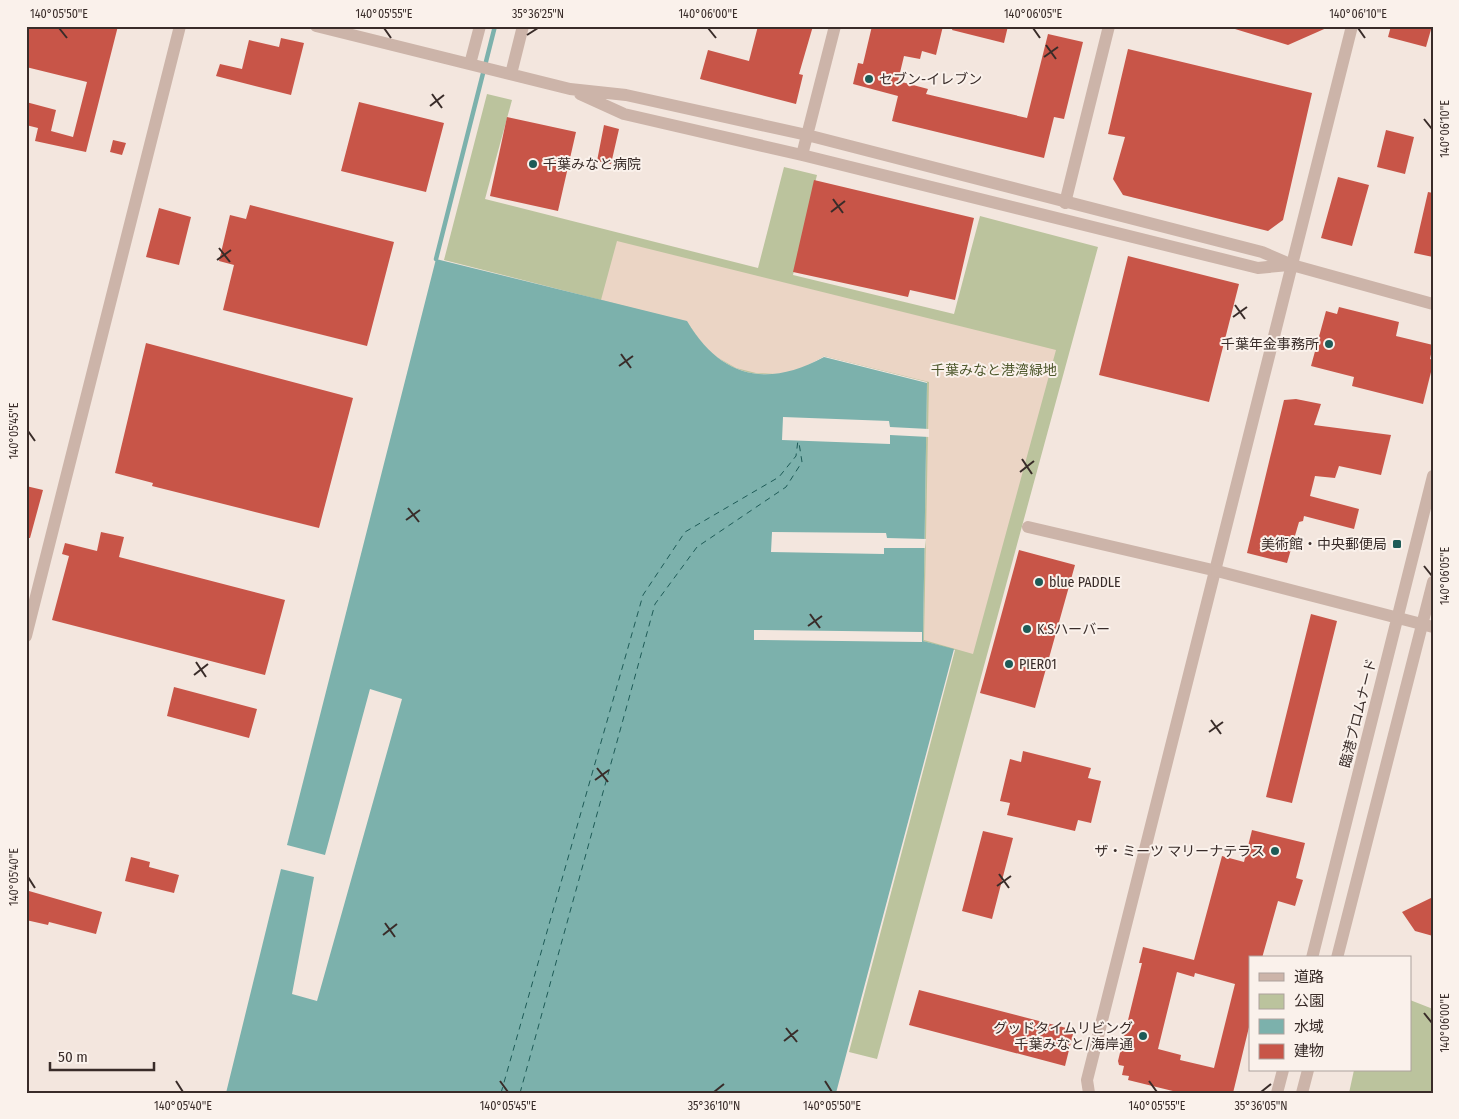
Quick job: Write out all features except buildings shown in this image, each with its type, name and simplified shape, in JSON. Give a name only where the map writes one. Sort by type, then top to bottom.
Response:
[{"type":"street","points":[[26,636],[180,26]]},
{"type":"street","points":[[316,26],[570,89],[626,95],[807,135],[1065,203],[1262,252],[1292,265],[1433,304]]},
{"type":"street","points":[[473,65],[480,26]]},
{"type":"street","points":[[511,74],[523,26]]},
{"type":"street","points":[[802,155],[835,26]]},
{"type":"street","points":[[1065,203],[1109,26]]},
{"type":"street","points":[[1090,1093],[1087,1088],[1087,1080],[1217,571],[1352,26]]},
{"type":"street","points":[[570,89],[624,114],[802,155],[1258,268],[1292,265]]},
{"type":"street","name":"臨港プロムナード","points":[[1313,956],[1433,476]]},
{"type":"street","points":[[1028,527],[1217,571],[1427,626]]},
{"type":"street","points":[[1338,956],[1427,626],[1433,582]]},
{"type":"street","points":[[1277,1093],[1282,1072]]},
{"type":"street","points":[[1302,1093],[1307,1072]]},
{"type":"green space","name":"千葉みなと港湾緑地","points":[[487,94],[512,100],[485,199],[758,268],[784,167],[817,175],[793,275],[954,314],[980,216],[1098,247],[877,1059],[849,1052],[955,650],[923,641],[927,382],[824,356],[803,366],[783,372],[765,374],[747,372],[731,366],[715,355],[701,341],[687,322],[444,260]]},
{"type":"green space","points":[[1412,1001],[1433,1009],[1433,1093],[1349,1093],[1354,1072],[1412,1072]]},
{"type":"shaded area","points":[[617,241],[1056,350],[973,654],[924,640],[929,382],[824,356],[801,369],[781,374],[756,373],[736,368],[715,356],[701,342],[687,322],[601,300]]},
{"type":"water","points":[[436,259],[687,321],[700,340],[715,355],[730,366],[747,372],[765,374],[783,372],[803,367],[824,357],[927,383],[923,641],[954,649],[836,1093],[226,1093],[281,869],[314,877],[292,994],[317,1001],[402,699],[370,689],[325,855],[287,845]]},
{"type":"pier","points":[[783,417],[889,421],[890,427],[929,429],[929,437],[890,435],[890,444],[782,440]]},
{"type":"pier","points":[[772,532],[886,533],[887,538],[926,539],[925,548],[884,548],[884,554],[771,552]]},
{"type":"pier","points":[[754,630],[922,632],[922,642],[754,640]]},
{"type":"waterway","points":[[436,259],[495,26]]},
{"type":"ferry route","points":[[501,1093],[643,595],[685,532],[779,477],[796,456],[798,440]]},
{"type":"ferry route","points":[[520,1093],[655,604],[697,547],[786,487],[802,462],[799,443]]},
{"type":"place","name":"セブン-イレブン","points":[[869,79]]},
{"type":"place","name":"千葉みなと病院","points":[[533,164]]},
{"type":"place","name":"千葉年金事務所","points":[[1329,344]]},
{"type":"place","name":"美術館・中央郵便局","points":[[1397,544]]},
{"type":"place","name":"blue PADDLE","points":[[1039,582]]},
{"type":"place","name":"K.Sハーバー","points":[[1027,629]]},
{"type":"place","name":"PIER01","points":[[1009,664]]},
{"type":"place","name":"ザ・ミーツ マリーナテラス","points":[[1275,851]]},
{"type":"place","name":"グッドタイムリビング 千葉みなと/海岸通","points":[[1143,1036]]}]
